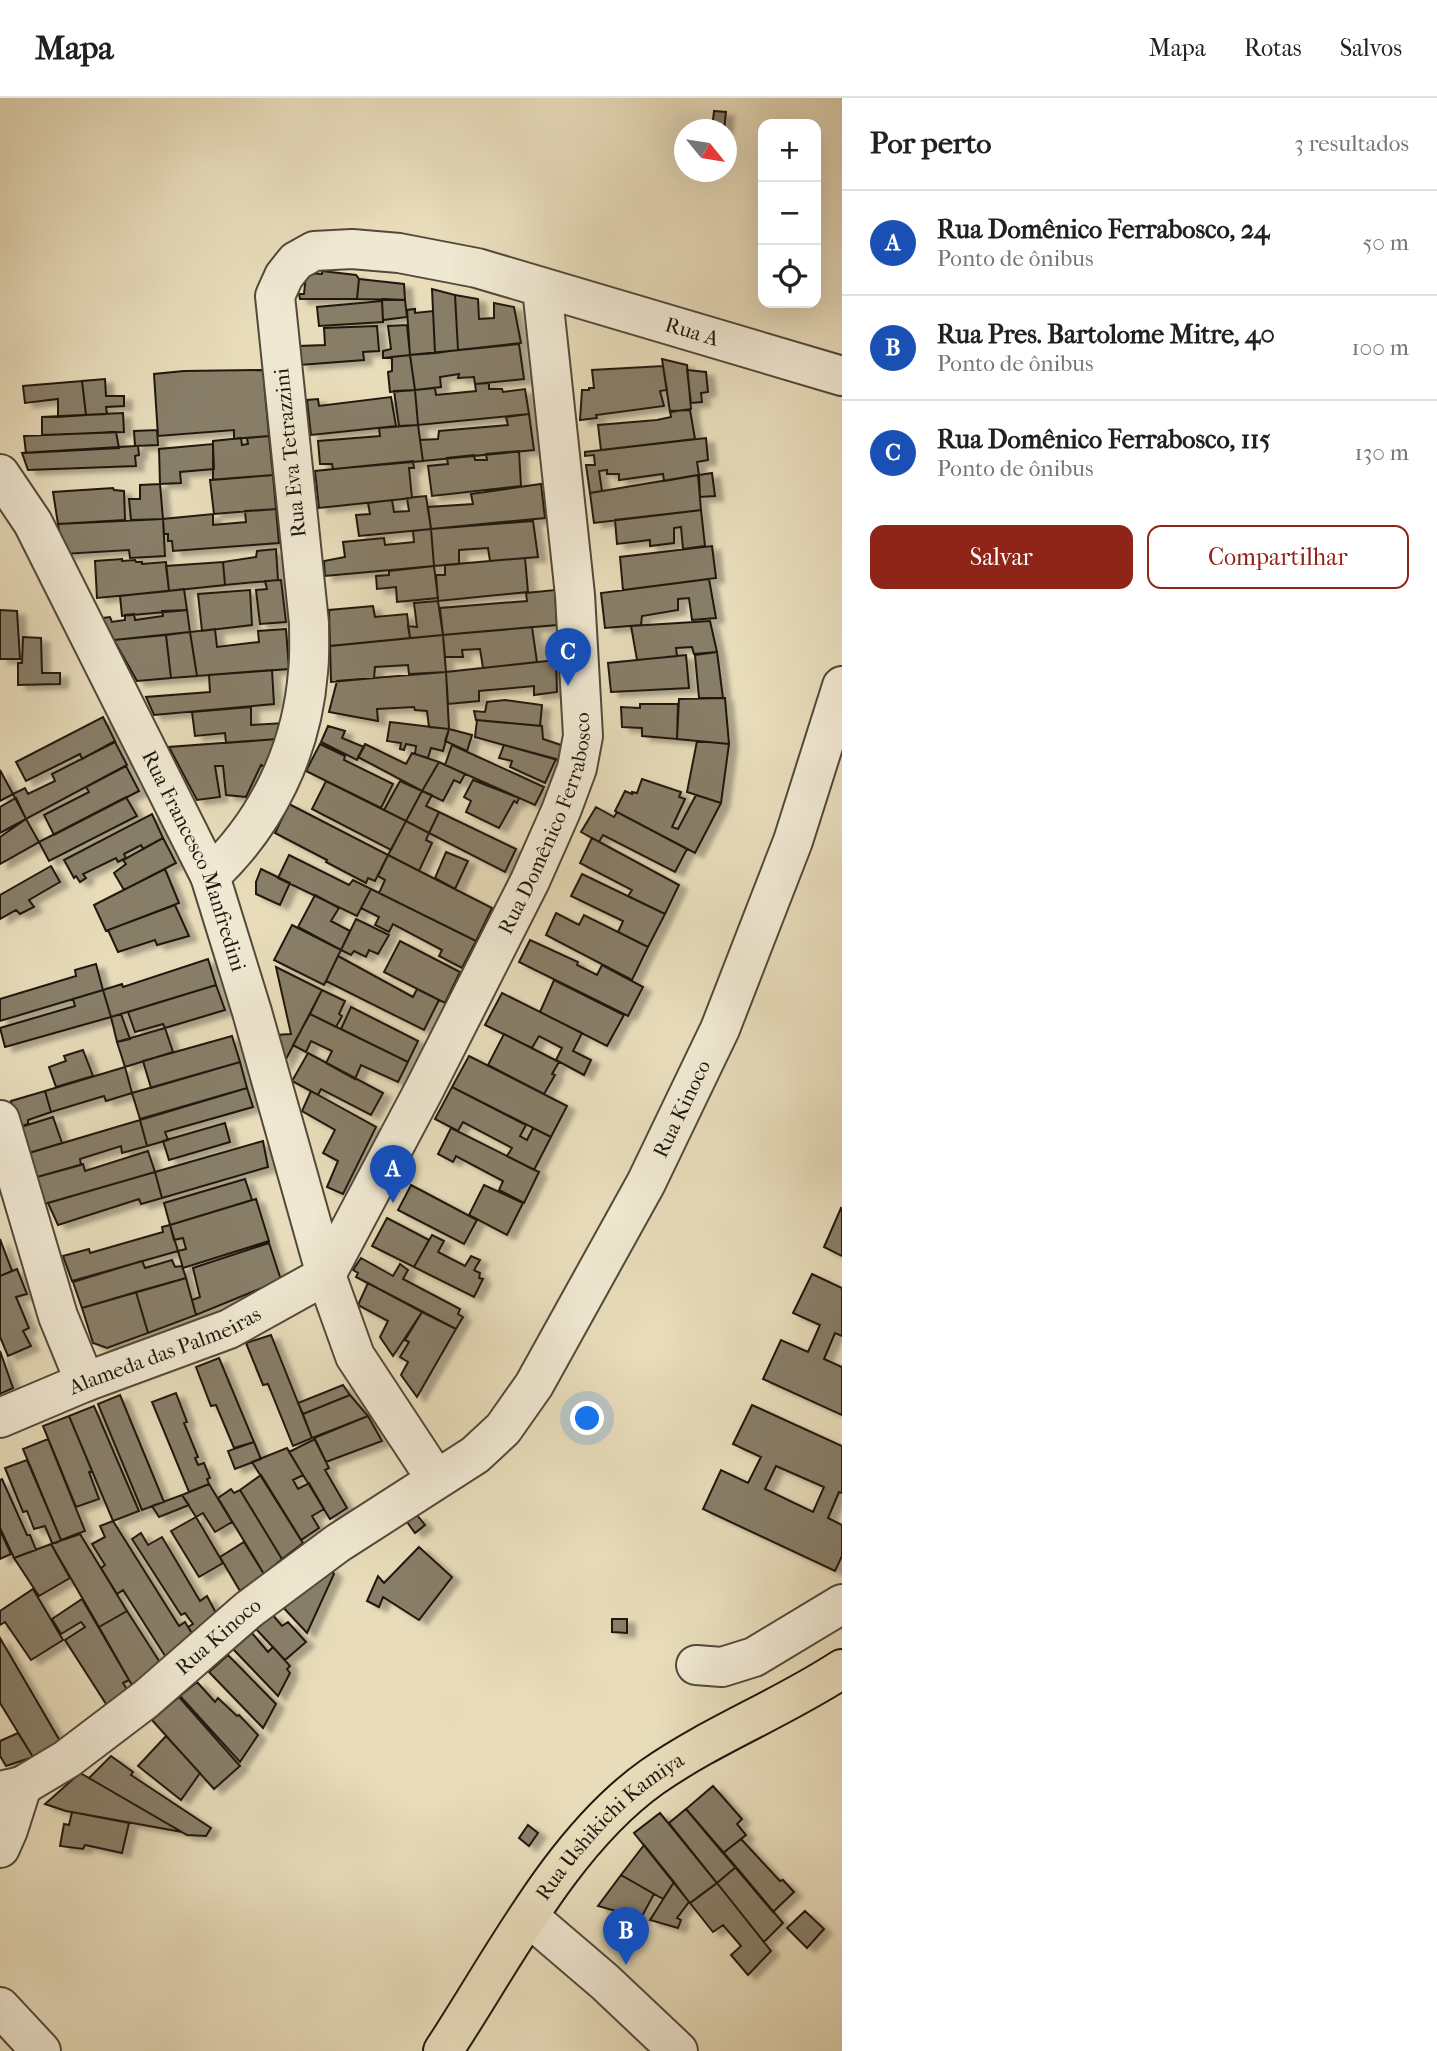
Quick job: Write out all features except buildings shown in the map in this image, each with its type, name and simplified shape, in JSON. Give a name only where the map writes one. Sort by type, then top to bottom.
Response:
[{"type":"main road","name":"Rua Ushikichi Kamiya","points":[[443,2051],[560,1869],[604,1819],[651,1778],[842,1669]]},
{"type":"street","name":"Rua Eva Tetrazzini","points":[[209,876],[235,853],[254,827],[282,777],[301,718],[308,672],[309,623],[276,323],[275,296],[284,276],[296,261],[314,251],[352,248],[399,253],[477,268],[542,288]]},
{"type":"street","name":"Rua A","points":[[542,288],[842,376]]},
{"type":"street","name":"Rua Domênico Ferrabosco","points":[[326,1275],[530,881],[577,768],[583,736],[578,623],[542,288]]},
{"type":"street","name":"Rua Francesco Manfredini","points":[[0,474],[33,523],[209,876],[252,1012],[326,1275]]},
{"type":"street","name":"Rua Kinoco","points":[[11,1789],[67,1759],[146,1699],[248,1610],[327,1551],[475,1455],[503,1429],[534,1385],[646,1183],[720,1030],[793,841],[842,686]]},
{"type":"street","points":[[1,1131],[58,1316],[85,1382]]},
{"type":"street","name":"Alameda das Palmeiras","points":[[0,1418],[85,1382],[229,1329],[326,1275]]},
{"type":"street","points":[[326,1275],[355,1356],[436,1479]]},
{"type":"street","points":[[696,1665],[722,1667],[754,1657],[842,1604]]},
{"type":"street","points":[[0,1848],[8,1830],[11,1789]]},
{"type":"street","points":[[529,1916],[605,1982],[678,2051]]},
{"type":"street","points":[[0,2007],[41,2051]]},
{"type":"place","name":"Rua Domênico Ferrabosco, 115","points":[[568,686]]},
{"type":"place","name":"Rua Domênico Ferrabosco, 24","points":[[393,1203]]},
{"type":"place","name":"Rua Pres. Bartolome Mitre, 40","points":[[626,1965]]}]
